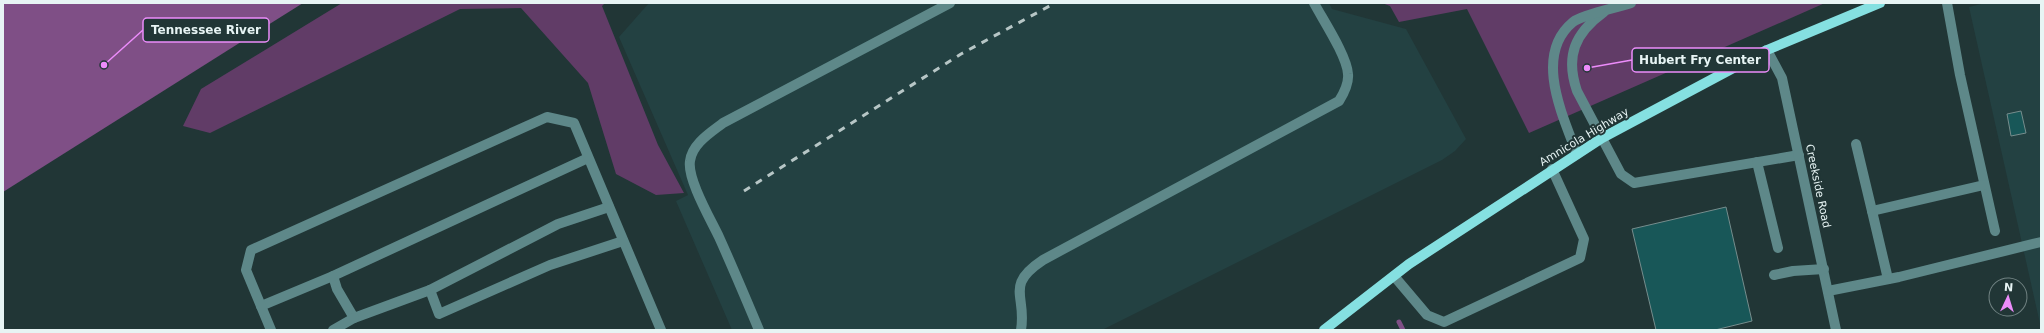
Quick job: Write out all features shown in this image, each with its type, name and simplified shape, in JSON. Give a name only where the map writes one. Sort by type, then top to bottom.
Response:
[{"type":"main road","name":"Amnicola Highway","points":[[1324,330],[1394,276],[1552,169],[1602,138],[1767,50],[1880,3]]},
{"type":"street","points":[[759,330],[720,238],[697,191],[689,162],[692,151],[704,138],[723,123],[950,3]]},
{"type":"street","points":[[1021,330],[1023,320],[1018,299],[1019,285],[1028,270],[1042,260],[1339,101],[1346,89],[1348,74],[1341,54],[1314,3]]},
{"type":"street","points":[[1577,154],[1555,86],[1554,57],[1562,34],[1574,22],[1584,16],[1604,12],[1631,3]]},
{"type":"street","points":[[1947,3],[1984,185],[1995,231]]},
{"type":"street","points":[[1604,12],[1588,23],[1577,40],[1573,53],[1572,78],[1577,91],[1621,174],[1634,183],[1799,155]]},
{"type":"street","name":"Creekside Road","points":[[1767,50],[1782,78],[1836,330]]},
{"type":"street","points":[[271,330],[246,270],[251,250],[547,117],[574,123],[662,330]]},
{"type":"street","points":[[1856,144],[1888,279]]},
{"type":"street","points":[[261,306],[333,276],[588,158]]},
{"type":"street","points":[[1757,162],[1778,248]]},
{"type":"street","points":[[1394,276],[1427,315],[1444,322],[1580,258],[1584,240],[1552,169]]},
{"type":"street","points":[[1872,211],[1984,185]]},
{"type":"street","points":[[333,330],[354,318],[430,290],[558,224],[609,206]]},
{"type":"street","points":[[430,290],[439,314],[550,265],[623,241]]},
{"type":"street","points":[[1828,291],[1888,279],[2041,242]]},
{"type":"street","points":[[1774,275],[1793,271],[1824,269]]},
{"type":"street","points":[[333,276],[336,289],[354,318]]},
{"type":"shaded area","points":[[3,3],[303,3],[3,192]]},
{"type":"shaded area","points":[[342,3],[605,3],[602,6],[658,145],[684,193],[656,195],[616,174],[588,83],[521,8],[460,9],[210,133],[183,126],[201,89]]},
{"type":"shaded area","points":[[649,3],[1329,3],[1332,9],[1406,29],[1466,139],[1455,151],[1442,160],[1102,330],[732,330],[676,201],[688,195],[619,37]]},
{"type":"shaded area","points":[[1382,3],[1825,3],[1529,133],[1467,9],[1399,22],[1390,6]]},
{"type":"shaded area","points":[[1985,3],[2041,3],[2041,328],[1969,7]]},
{"type":"building","points":[[2021,111],[2026,133],[2011,136],[2007,114]]},
{"type":"building","points":[[1726,207],[1752,321],[1715,330],[1656,330],[1632,229]]},
{"type":"waterway","points":[[1399,322],[1403,330]]},
{"type":"railway","points":[[744,191],[961,54],[1055,3]]},
{"type":"place","name":"Tennessee River","points":[[104,65]]},
{"type":"place","name":"Hubert Fry Center","points":[[1587,68]]}]
